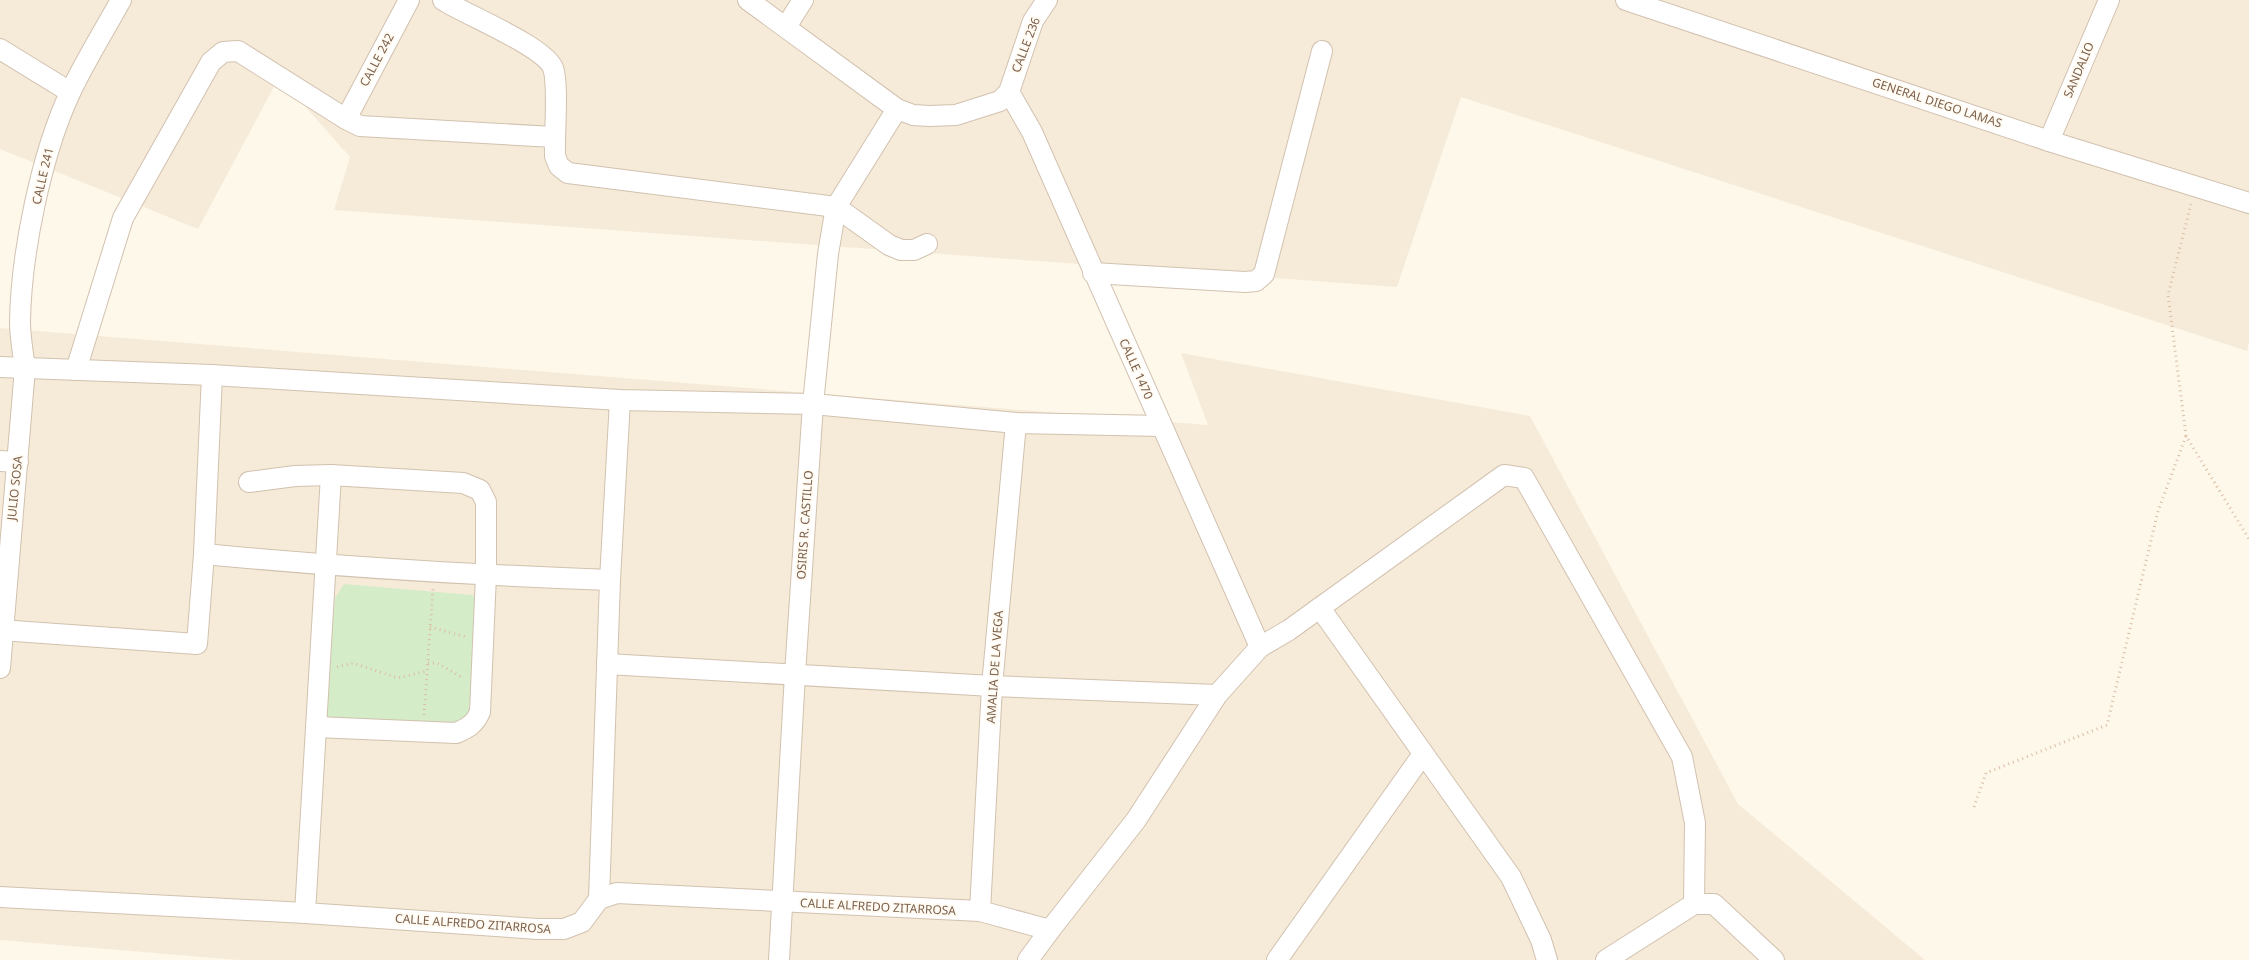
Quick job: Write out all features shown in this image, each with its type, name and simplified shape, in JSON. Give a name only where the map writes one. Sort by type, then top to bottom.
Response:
[{"type":"street","name":"CALLE 241","points":[[25,368],[20,323],[27,249],[51,141],[70,92],[121,0]]},
{"type":"street","name":"CALLE 242","points":[[346,120],[409,0]]},
{"type":"street","points":[[443,0],[521,41],[542,55],[553,67],[555,80],[555,156],[559,166],[568,174],[836,207],[889,244],[901,250],[914,250],[928,244]]},
{"type":"street","points":[[748,0],[897,109],[929,116],[956,115],[1000,102],[1009,92]]},
{"type":"street","points":[[786,27],[803,0]]},
{"type":"street","name":"CALLE 236","points":[[1009,92],[1033,21],[1047,0]]},
{"type":"street","name":"GENERAL DIEGO LAMAS","points":[[1626,0],[2049,141],[2249,203]]},
{"type":"street","name":"SANDALIO","points":[[2049,141],[2109,0]]},
{"type":"street","points":[[0,49],[70,92]]},
{"type":"street","points":[[76,370],[123,218],[211,62],[223,52],[238,51],[346,120],[360,126],[554,137]]},
{"type":"street","points":[[1093,273],[1245,282],[1256,281],[1264,274],[1322,51]]},
{"type":"street","name":"CALLE 1470","points":[[1009,92],[1032,132],[1161,426],[1185,474],[1260,648]]},
{"type":"street","name":"OSIRIS R. CASTILLO","points":[[779,960],[813,404],[828,254],[836,207],[897,109]]},
{"type":"street","points":[[0,367],[212,375],[620,400],[813,404],[1016,423],[1161,426]]},
{"type":"street","name":"JULIO SOSA","points":[[0,668],[4,574],[13,507],[9,461],[25,368]]},
{"type":"street","points":[[1,630],[196,644],[204,554],[212,375]]},
{"type":"street","points":[[598,899],[610,580],[620,400]]},
{"type":"street","name":"AMALIA DE LA VEGA","points":[[980,911],[992,686],[1016,423]]},
{"type":"street","points":[[249,482],[295,476],[331,475],[463,483],[480,490],[486,502],[486,575],[480,712],[469,728],[456,733],[423,733],[316,727]]},
{"type":"street","points":[[306,912],[324,565],[331,475]]},
{"type":"street","points":[[1028,960],[1136,820],[1217,695],[1260,648],[1320,608],[1504,475],[1524,478],[1682,757],[1695,823],[1694,904]]},
{"type":"street","points":[[204,554],[324,565],[486,575],[610,580]]},
{"type":"street","points":[[1320,608],[1511,877],[1541,940],[1547,960]]},
{"type":"street","points":[[607,664],[992,686],[1217,695]]},
{"type":"street","points":[[1277,960],[1423,754]]},
{"type":"street","name":"CALLE ALFREDO ZITARROSA","points":[[0,897],[306,912],[520,929],[564,929],[582,922],[598,899],[617,893],[980,911],[1050,930]]},
{"type":"street","points":[[1606,960],[1694,904],[1714,904],[1774,960]]},
{"type":"path","points":[[2195,186],[2168,295],[2186,436],[2249,538]]},
{"type":"path","points":[[1974,807],[1986,773],[2107,725],[2158,511],[2186,436]]},
{"type":"path","points":[[423,733],[434,572]]},
{"type":"path","points":[[430,627],[483,642]]},
{"type":"path","points":[[319,671],[353,663],[398,678],[427,671]]},
{"type":"path","points":[[428,663],[437,663],[481,688]]},
{"type":"shaded area","points":[[0,0],[2249,0],[2249,343],[2247,351],[1461,97],[1397,287],[334,210],[350,157],[279,77],[198,229],[0,149]]},
{"type":"shaded area","points":[[0,328],[1208,425],[1181,353],[1530,416],[1738,804],[1925,960],[238,960],[0,940]]},
{"type":"green space","points":[[344,584],[472,595],[476,598],[469,712],[465,721],[454,728],[336,722],[324,714],[335,598]]}]
